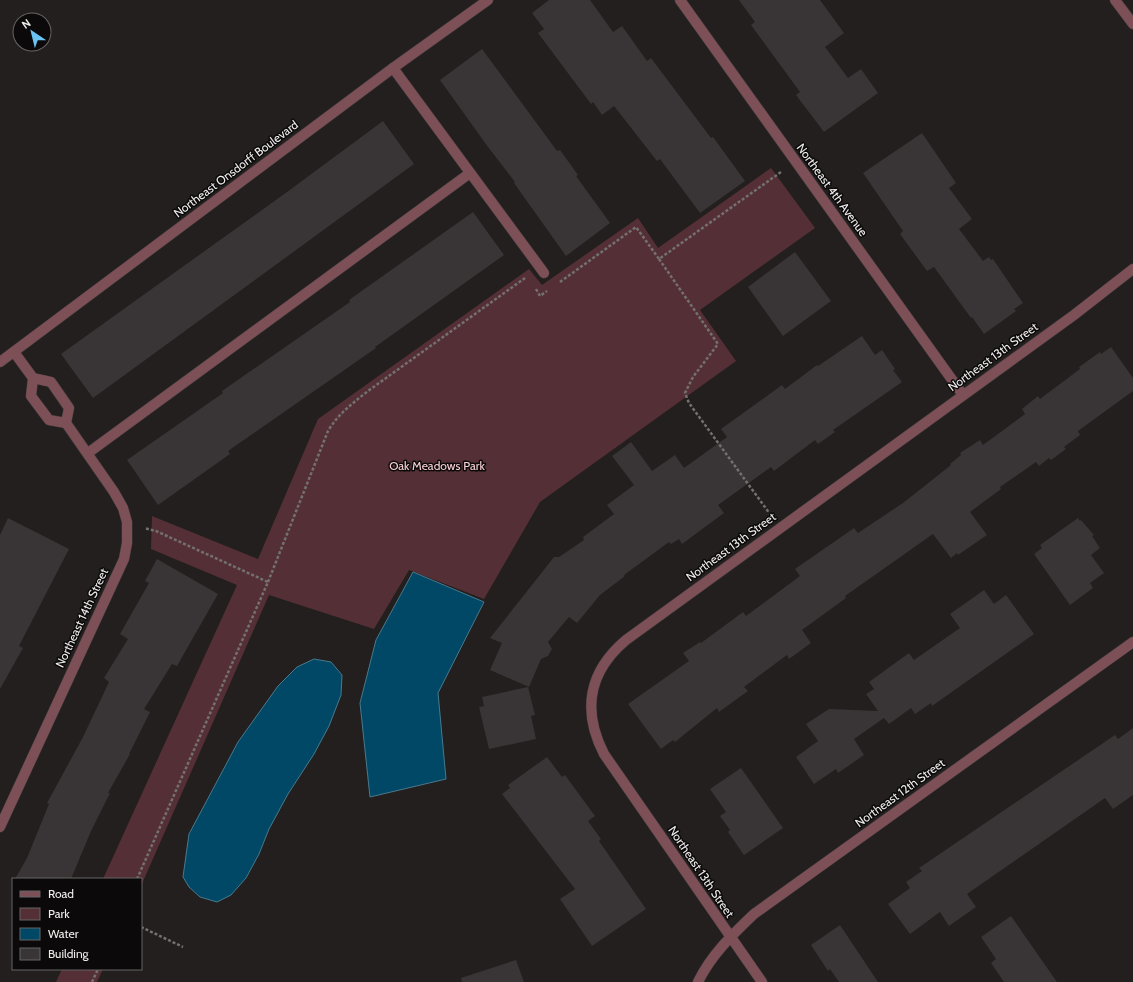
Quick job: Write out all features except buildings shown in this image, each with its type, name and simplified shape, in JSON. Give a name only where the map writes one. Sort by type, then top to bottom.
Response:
[{"type":"street","name":"Northeast Onsdorff Boulevard","points":[[0,362],[392,68],[488,0]]},
{"type":"street","name":"Northeast 4th Avenue","points":[[680,0],[963,395]]},
{"type":"street","points":[[1115,0],[1133,24]]},
{"type":"street","points":[[392,68],[544,273]]},
{"type":"street","points":[[88,453],[470,173]]},
{"type":"street","name":"Northeast 13th Street","points":[[762,982],[604,754],[593,728],[591,714],[591,699],[599,672],[606,659],[616,648],[1074,314],[1133,269]]},
{"type":"street","points":[[14,352],[33,378],[51,382],[70,408],[66,423],[49,420],[31,396],[33,378]]},
{"type":"street","name":"Northeast 14th Street","points":[[0,827],[124,559],[126,522],[123,508],[88,453],[66,423]]},
{"type":"street","name":"Northeast 12th Street","points":[[698,982],[713,956],[754,914],[1133,642]]},
{"type":"path","points":[[659,259],[796,162]]},
{"type":"path","points":[[560,282],[636,227],[718,344],[693,377],[685,393],[689,403],[780,527]]},
{"type":"path","points":[[138,878],[268,582],[328,431],[334,420],[368,391],[527,277]]},
{"type":"path","points":[[532,283],[540,296],[553,287]]},
{"type":"path","points":[[126,522],[156,531],[268,582]]},
{"type":"path","points":[[142,928],[183,947]]},
{"type":"path","points":[[92,982],[98,970]]},
{"type":"green space","name":"Oak Meadows Park","points":[[771,168],[815,228],[700,310],[736,361],[540,502],[484,599],[409,570],[374,629],[269,595],[142,884],[142,878],[103,878],[237,585],[151,549],[152,516],[258,559],[318,419],[529,269],[542,285],[638,218],[658,248]]},
{"type":"green space","points":[[62,970],[103,970],[97,982],[56,982]]},
{"type":"water","points":[[413,572],[484,602],[438,693],[446,779],[370,797],[360,703],[376,640]]},
{"type":"water","points":[[314,659],[331,662],[342,675],[341,695],[329,726],[314,754],[288,794],[269,829],[259,854],[246,878],[231,895],[217,902],[200,897],[189,887],[183,877],[189,834],[238,742],[278,686],[297,667]]}]
